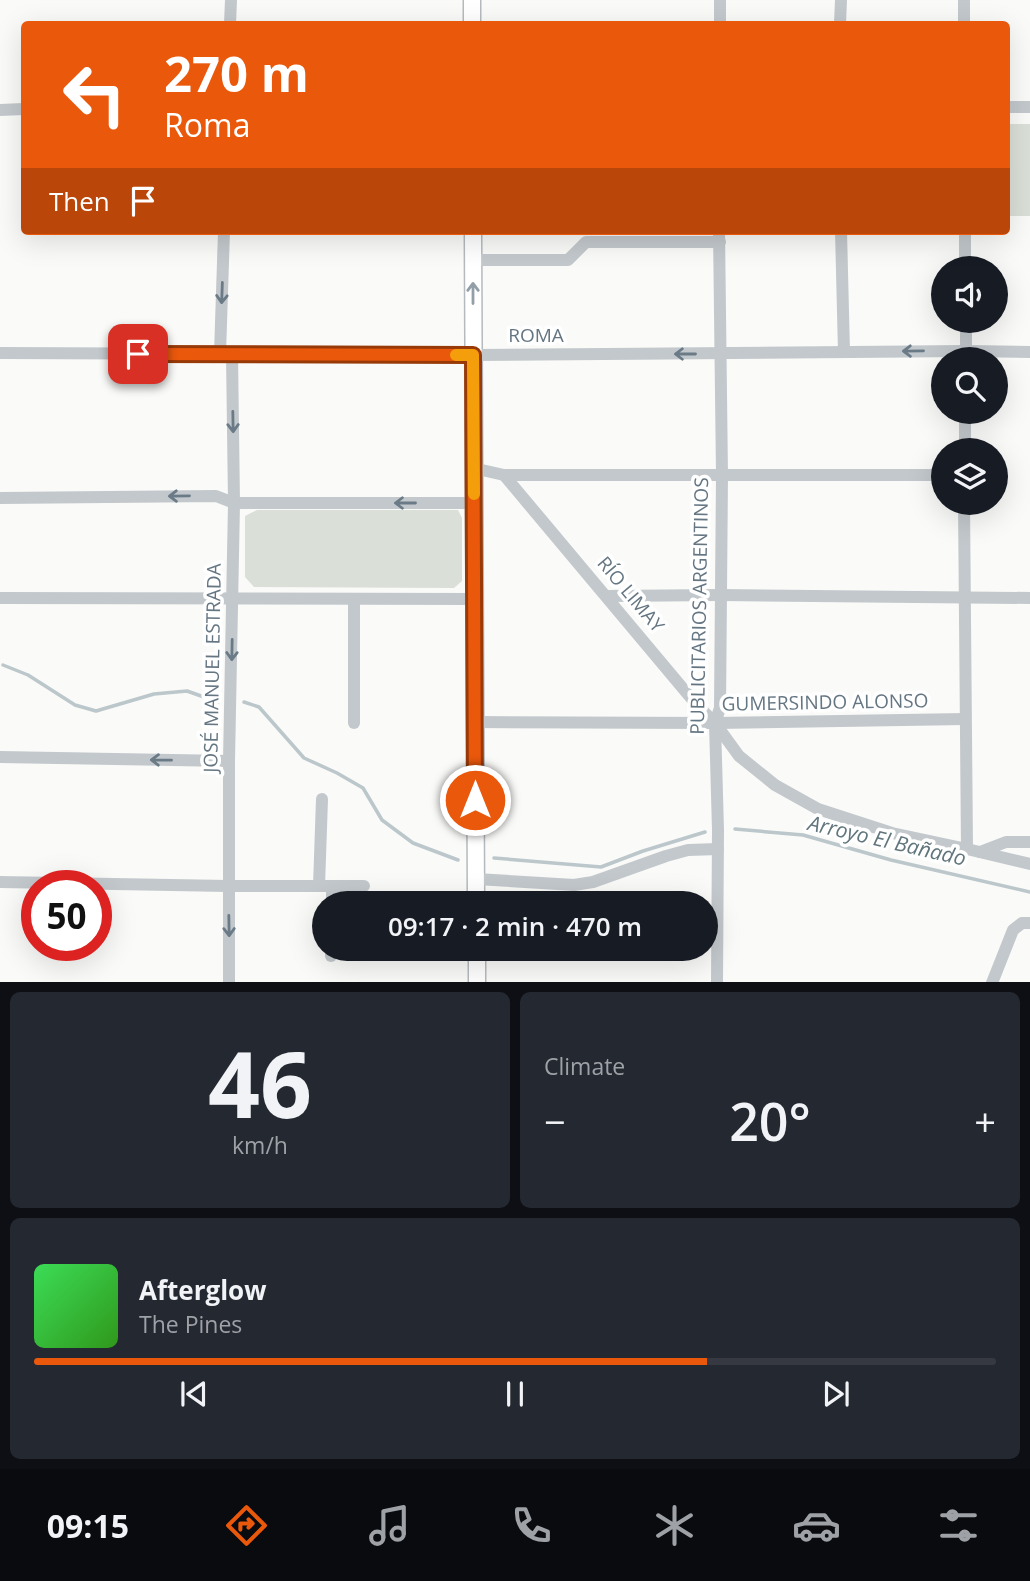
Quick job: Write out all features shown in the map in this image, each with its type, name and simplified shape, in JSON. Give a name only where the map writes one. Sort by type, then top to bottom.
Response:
[{"type":"main road","points":[[472,0],[472,21]]},
{"type":"main road","points":[[473,235],[476,891]]},
{"type":"main road","points":[[477,961],[477,982]]},
{"type":"street","points":[[230,21],[231,0]]},
{"type":"street","points":[[720,0],[720,21]]},
{"type":"street","points":[[841,0],[841,21]]},
{"type":"street","points":[[964,0],[964,21]]},
{"type":"street","points":[[1010,107],[1030,107]]},
{"type":"street","points":[[0,110],[21,109]]},
{"type":"street","name":"JOSÉ MANUEL ESTRADA","points":[[225,235],[226,354],[234,503],[229,761],[229,982]]},
{"type":"street","points":[[842,235],[844,352]]},
{"type":"street","points":[[965,235],[965,256]]},
{"type":"street","points":[[473,260],[568,260],[586,242],[720,237]]},
{"type":"street","name":"PUBLICITARIOS ARGENTINOS","points":[[717,982],[715,723],[720,708],[720,237]]},
{"type":"street","name":"ROMA","points":[[1008,353],[1030,352]]},
{"type":"street","name":"ROMA","points":[[0,353],[931,354]]},
{"type":"street","points":[[473,468],[504,475],[931,475]]},
{"type":"street","name":"RÍO LIMAY","points":[[504,475],[696,704],[715,723],[739,756],[775,785],[818,809],[892,833],[1030,864]]},
{"type":"street","points":[[0,498],[216,496],[234,503],[474,503]]},
{"type":"street","points":[[964,515],[965,719],[973,850],[1006,842],[1030,842]]},
{"type":"street","points":[[607,596],[1030,598]]},
{"type":"street","points":[[0,598],[474,599]]},
{"type":"street","points":[[354,599],[354,723]]},
{"type":"street","name":"GUMERSINDO ALONSO","points":[[474,722],[715,723],[965,719]]},
{"type":"street","points":[[0,757],[229,761]]},
{"type":"street","points":[[322,799],[328,891]]},
{"type":"street","points":[[476,879],[574,886],[688,850],[718,849]]},
{"type":"street","points":[[0,882],[364,886]]},
{"type":"street","points":[[992,982],[1013,930],[1026,923]]},
{"type":"shaded area","points":[[1010,124],[1030,124],[1030,216],[1010,216]]},
{"type":"shaded area","points":[[257,510],[458,510],[462,518],[462,581],[454,588],[254,587],[245,577],[245,516]]},
{"type":"waterway","name":"Arroyo El Bañado","points":[[3,665],[28,675],[75,705],[96,711],[154,694],[187,691],[218,702]]},
{"type":"waterway","name":"Arroyo El Bañado","points":[[244,702],[259,707],[304,758],[363,788],[382,820],[413,843],[458,860]]},
{"type":"waterway","name":"Arroyo El Bañado","points":[[735,829],[803,835],[891,860],[1030,892]]},
{"type":"waterway","name":"Arroyo El Bañado","points":[[494,858],[601,867],[705,832]]},
{"type":"slow traffic","points":[[456,355],[473,355],[474,494]]},
{"type":"route","points":[[138,354],[473,355],[475,800]]}]
